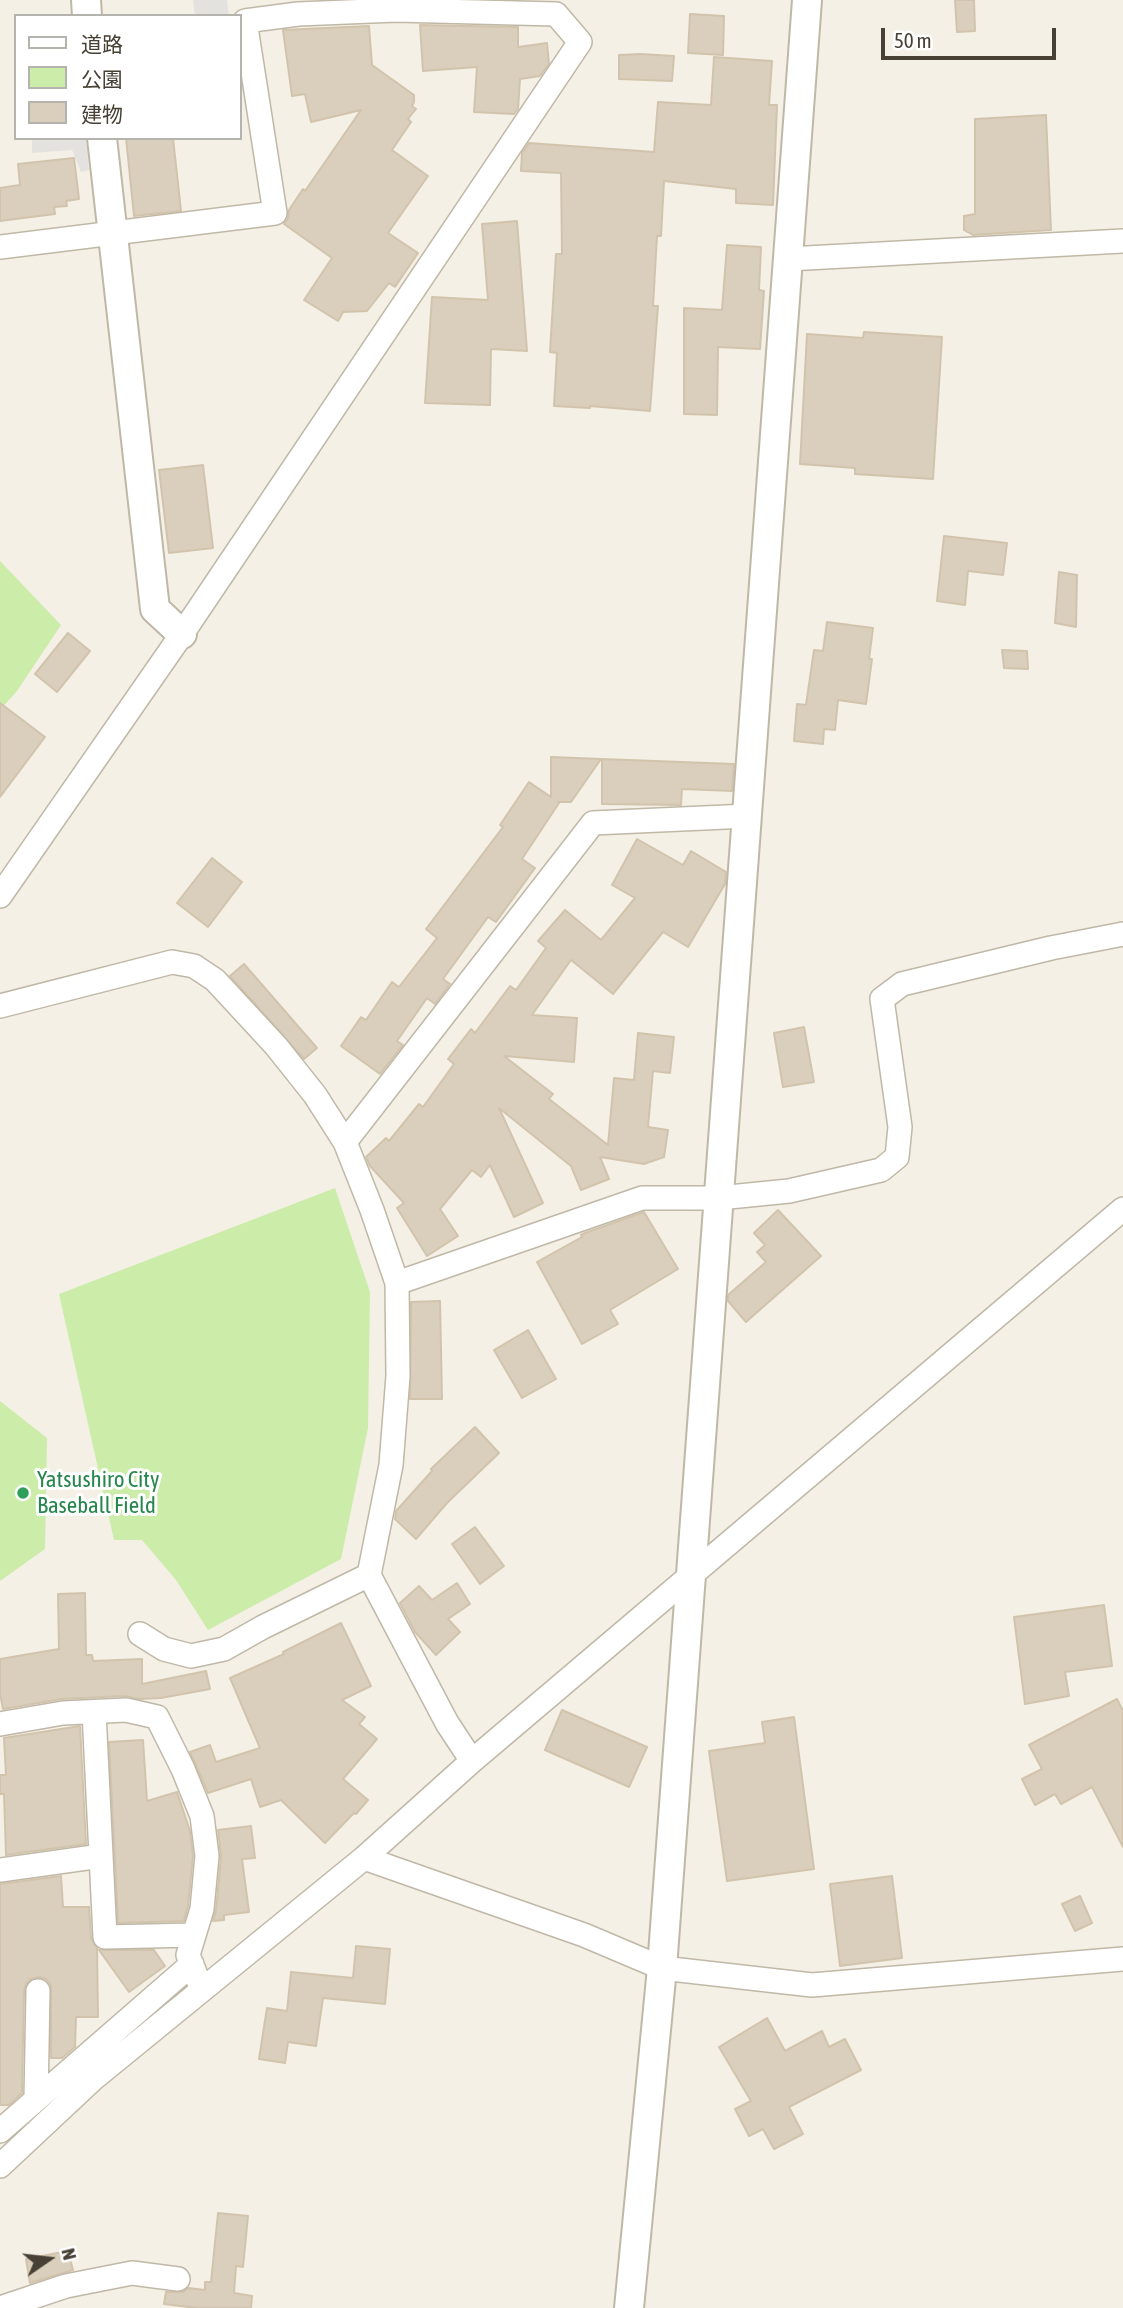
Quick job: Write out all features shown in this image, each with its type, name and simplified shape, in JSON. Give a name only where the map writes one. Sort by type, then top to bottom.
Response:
[{"type":"street","points":[[629,2308],[662,1968],[807,0]]},
{"type":"street","points":[[0,247],[275,213],[245,21],[395,5],[556,14],[580,42],[182,634],[0,896]]},
{"type":"street","points":[[102,140],[155,609],[182,634]]},
{"type":"street","points":[[788,259],[1123,241]]},
{"type":"street","points":[[345,1142],[593,823],[748,816]]},
{"type":"street","points":[[397,1283],[642,1198],[719,1198],[789,1191],[881,1170],[897,1157],[900,1127],[882,999],[902,984],[1051,948],[1123,934]]},
{"type":"street","points":[[0,1006],[172,962],[194,966],[215,980],[276,1046],[315,1095],[345,1142],[397,1283],[398,1376],[391,1465],[369,1575],[447,1723],[472,1761]]},
{"type":"street","points":[[0,2166],[93,2079],[364,1858],[472,1761],[1123,1209]]},
{"type":"street","points":[[141,1634],[164,1649],[191,1656],[224,1649],[369,1575]]},
{"type":"street","points":[[0,1724],[63,1713],[126,1710],[157,1717],[183,1769],[202,1816],[207,1856],[202,1909],[188,1955],[202,1990]]},
{"type":"street","points":[[94,1712],[105,1937],[194,1935]]},
{"type":"street","points":[[0,1870],[101,1856]]},
{"type":"street","points":[[364,1858],[584,1936],[662,1968],[812,1985],[1123,1959]]},
{"type":"street","points":[[0,2131],[192,1964]]},
{"type":"street","points":[[36,2099],[38,1991]]},
{"type":"street","points":[[0,2308],[66,2286],[132,2273],[178,2278]]},
{"type":"green space","points":[[0,561],[61,625],[17,691],[0,710]]},
{"type":"green space","points":[[335,1188],[370,1292],[368,1428],[341,1559],[208,1630],[176,1580],[142,1540],[114,1540],[59,1294]]},
{"type":"green space","name":"Yatsushiro City Baseball Field","points":[[0,1401],[47,1438],[45,1549],[0,1581]]},
{"type":"shaded area","points":[[193,0],[227,0],[229,14],[195,14]]},
{"type":"shaded area","points":[[32,140],[86,140],[89,170],[81,172],[72,150],[32,153]]},
{"type":"building","points":[[955,0],[974,0],[975,31],[957,32]]},
{"type":"building","points":[[690,14],[724,16],[723,55],[688,53]]},
{"type":"building","points":[[420,25],[518,27],[518,47],[547,43],[549,64],[540,76],[520,79],[518,109],[514,114],[474,112],[477,67],[423,71]]},
{"type":"building","points":[[369,26],[372,65],[414,95],[412,106],[416,109],[408,119],[411,122],[392,150],[428,176],[388,233],[418,253],[395,287],[389,283],[367,311],[343,312],[338,321],[304,300],[332,258],[284,224],[289,210],[303,189],[305,191],[361,110],[311,122],[305,94],[292,96],[283,30]]},
{"type":"building","points":[[619,55],[674,56],[672,81],[619,79]]},
{"type":"building","points":[[714,57],[772,61],[769,105],[777,105],[773,205],[736,203],[736,189],[664,181],[661,236],[657,236],[653,306],[658,306],[650,411],[554,406],[557,353],[550,352],[556,254],[562,254],[561,173],[521,171],[522,153],[529,143],[654,152],[658,102],[711,105]]},
{"type":"building","points":[[1046,115],[1051,230],[973,235],[964,230],[964,216],[975,214],[975,119]]},
{"type":"building","points":[[126,140],[173,140],[181,211],[134,216]]},
{"type":"building","points":[[74,158],[79,199],[66,201],[67,206],[54,207],[55,214],[0,221],[0,188],[20,185],[18,164]]},
{"type":"building","points":[[517,221],[527,351],[491,349],[490,405],[425,403],[432,297],[488,300],[482,224]]},
{"type":"building","points":[[727,245],[761,247],[759,290],[764,291],[760,349],[718,347],[717,415],[684,414],[684,308],[722,310]]},
{"type":"building","points":[[864,332],[942,337],[933,479],[855,474],[855,468],[800,464],[807,334],[863,338]]},
{"type":"building","points":[[203,465],[213,548],[169,553],[159,470]]},
{"type":"building","points":[[944,536],[1007,543],[1003,575],[968,571],[965,605],[937,601]]},
{"type":"building","points":[[1059,572],[1077,575],[1076,627],[1055,623]]},
{"type":"building","points":[[827,622],[873,628],[866,704],[838,700],[835,730],[824,729],[823,744],[794,741],[797,704],[806,705],[814,650],[823,651]]},
{"type":"building","points":[[68,633],[90,651],[57,692],[35,674]]},
{"type":"building","points":[[1002,650],[1027,651],[1028,669],[1004,668]]},
{"type":"building","points":[[0,703],[45,737],[0,797]]},
{"type":"building","points":[[551,757],[601,759],[571,802],[558,802],[522,859],[535,868],[496,922],[488,917],[443,979],[450,984],[435,1004],[427,998],[397,1041],[403,1045],[380,1074],[341,1046],[361,1017],[366,1020],[392,982],[399,987],[437,938],[426,929],[503,827],[500,825],[529,782],[551,797]]},
{"type":"building","points":[[602,759],[734,764],[732,791],[682,789],[681,805],[602,804]]},
{"type":"building","points":[[637,839],[683,865],[691,851],[726,872],[725,884],[688,947],[663,932],[613,994],[571,960],[532,1015],[577,1018],[574,1062],[504,1056],[553,1094],[549,1099],[608,1145],[614,1078],[634,1080],[638,1033],[674,1037],[670,1073],[653,1071],[648,1127],[668,1130],[664,1157],[644,1164],[600,1157],[609,1179],[581,1190],[571,1166],[499,1108],[543,1203],[514,1217],[490,1165],[481,1177],[472,1170],[440,1209],[458,1236],[427,1256],[397,1208],[404,1203],[370,1166],[366,1157],[386,1138],[389,1141],[419,1104],[423,1107],[454,1064],[448,1059],[471,1029],[475,1033],[510,986],[516,990],[546,948],[538,941],[565,910],[601,940],[635,898],[612,885]]},
{"type":"building","points":[[212,858],[242,882],[208,927],[177,903]]},
{"type":"building","points":[[244,964],[317,1048],[304,1059],[230,976]]},
{"type":"building","points":[[804,1027],[814,1082],[783,1087],[774,1033]]},
{"type":"building","points":[[778,1210],[821,1256],[746,1322],[728,1301],[728,1295],[766,1262],[757,1252],[765,1245],[754,1233]]},
{"type":"building","points":[[644,1212],[678,1269],[610,1310],[618,1324],[582,1344],[537,1262],[585,1233]]},
{"type":"building","points":[[440,1301],[442,1399],[410,1399],[411,1302]]},
{"type":"building","points":[[528,1330],[556,1379],[522,1398],[494,1350]]},
{"type":"building","points":[[475,1427],[499,1453],[447,1503],[416,1539],[395,1519],[396,1511],[431,1469]]},
{"type":"building","points":[[475,1527],[504,1566],[480,1584],[452,1544]]},
{"type":"building","points":[[457,1583],[470,1604],[448,1619],[460,1632],[436,1655],[415,1632],[400,1603],[419,1586],[432,1600]]},
{"type":"building","points":[[85,1593],[86,1655],[92,1655],[93,1661],[142,1659],[142,1684],[206,1671],[210,1689],[161,1698],[139,1699],[125,1696],[62,1699],[3,1709],[0,1659],[59,1649],[58,1594]]},
{"type":"building","points":[[1104,1605],[1112,1666],[1065,1672],[1069,1696],[1025,1704],[1014,1617]]},
{"type":"building","points":[[341,1623],[371,1686],[342,1700],[365,1717],[359,1724],[377,1739],[343,1779],[368,1800],[325,1843],[281,1800],[260,1807],[251,1779],[208,1793],[190,1752],[210,1745],[216,1762],[260,1748],[230,1678],[284,1654],[283,1652]]},
{"type":"building","points":[[1117,1699],[1123,1711],[1123,1847],[1092,1787],[1061,1804],[1055,1794],[1035,1805],[1022,1779],[1042,1769],[1029,1745]]},
{"type":"building","points":[[562,1710],[647,1747],[629,1787],[545,1750]]},
{"type":"building","points":[[794,1717],[814,1869],[727,1881],[709,1751],[765,1743],[762,1722]]},
{"type":"building","points":[[80,1726],[86,1844],[6,1855],[4,1794],[0,1794],[0,1775],[6,1775],[4,1738]]},
{"type":"building","points":[[143,1740],[147,1801],[177,1792],[190,1831],[193,1856],[184,1921],[118,1923],[109,1742]]},
{"type":"building","points":[[251,1826],[255,1858],[242,1859],[249,1912],[224,1915],[224,1920],[213,1921],[221,1857],[218,1830]]},
{"type":"building","points":[[61,1876],[63,1907],[89,1907],[91,1938],[97,1948],[98,2017],[76,2017],[75,2047],[62,2058],[51,2058],[51,1985],[46,1979],[31,1979],[24,1991],[22,2093],[9,2105],[0,2105],[0,1884]]},
{"type":"building","points":[[892,1876],[902,1958],[840,1966],[830,1884]]},
{"type":"building","points":[[1080,1896],[1092,1923],[1075,1931],[1062,1904]]},
{"type":"building","points":[[356,1946],[390,1949],[385,2004],[323,1998],[316,2046],[288,2042],[285,2063],[259,2059],[267,2008],[287,2011],[291,1972],[353,1978]]},
{"type":"building","points":[[99,1950],[154,1950],[165,1966],[129,1992]]},
{"type":"building","points":[[767,2018],[785,2051],[822,2031],[829,2047],[845,2039],[861,2070],[789,2107],[803,2134],[774,2149],[763,2129],[749,2136],[735,2109],[751,2101],[719,2047]]},
{"type":"building","points":[[218,2213],[248,2216],[243,2267],[236,2266],[234,2293],[252,2296],[251,2308],[197,2308],[164,2304],[166,2292],[183,2292],[188,2288],[205,2290],[205,2282],[211,2282]]},
{"type":"building","points":[[68,2251],[73,2270],[30,2283],[26,2259]]},
{"type":"place","name":"Yatsushiro City Baseball Field","points":[[23,1493]]}]
